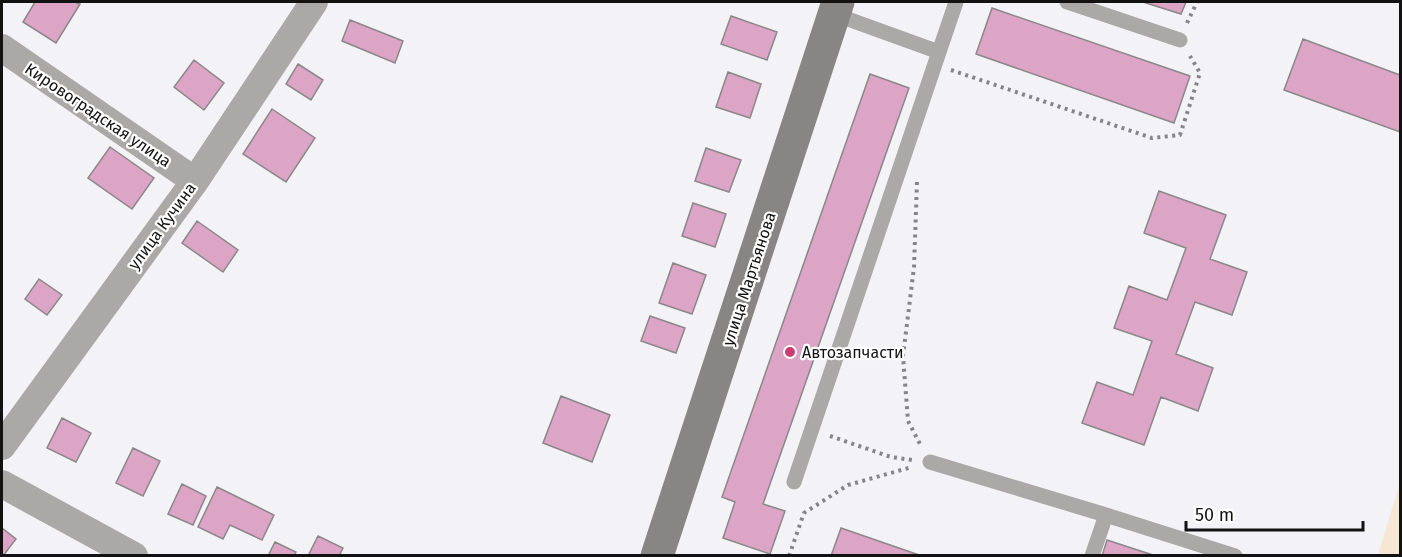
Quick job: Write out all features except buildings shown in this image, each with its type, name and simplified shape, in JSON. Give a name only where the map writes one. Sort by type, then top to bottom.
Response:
[{"type":"main road","name":"улица Мартьянова","points":[[663,554],[836,8]]},
{"type":"street","name":"улица Кучина","points":[[2,446],[195,181],[314,2]]},
{"type":"street","name":"Кировоградская улица","points":[[2,48],[195,181]]},
{"type":"street","points":[[2,484],[134,555]]},
{"type":"lane","points":[[795,482],[956,2]]},
{"type":"lane","points":[[1067,2],[1180,40]]},
{"type":"lane","points":[[836,8],[936,58]]},
{"type":"lane","points":[[930,462],[1235,555]]},
{"type":"lane","points":[[1092,555],[1106,515]]},
{"type":"path","points":[[936,58],[1152,138],[1180,135],[1200,73],[1180,40],[1197,2]]},
{"type":"path","points":[[917,176],[914,267],[903,356],[908,421],[930,462]]},
{"type":"path","points":[[812,430],[891,457],[930,462]]},
{"type":"path","points":[[789,555],[804,513],[848,486],[930,462]]},
{"type":"shaded area","points":[[1400,483],[1400,555],[1378,555]]},
{"type":"place","name":"Автозапчасти","points":[[790,352]]}]
